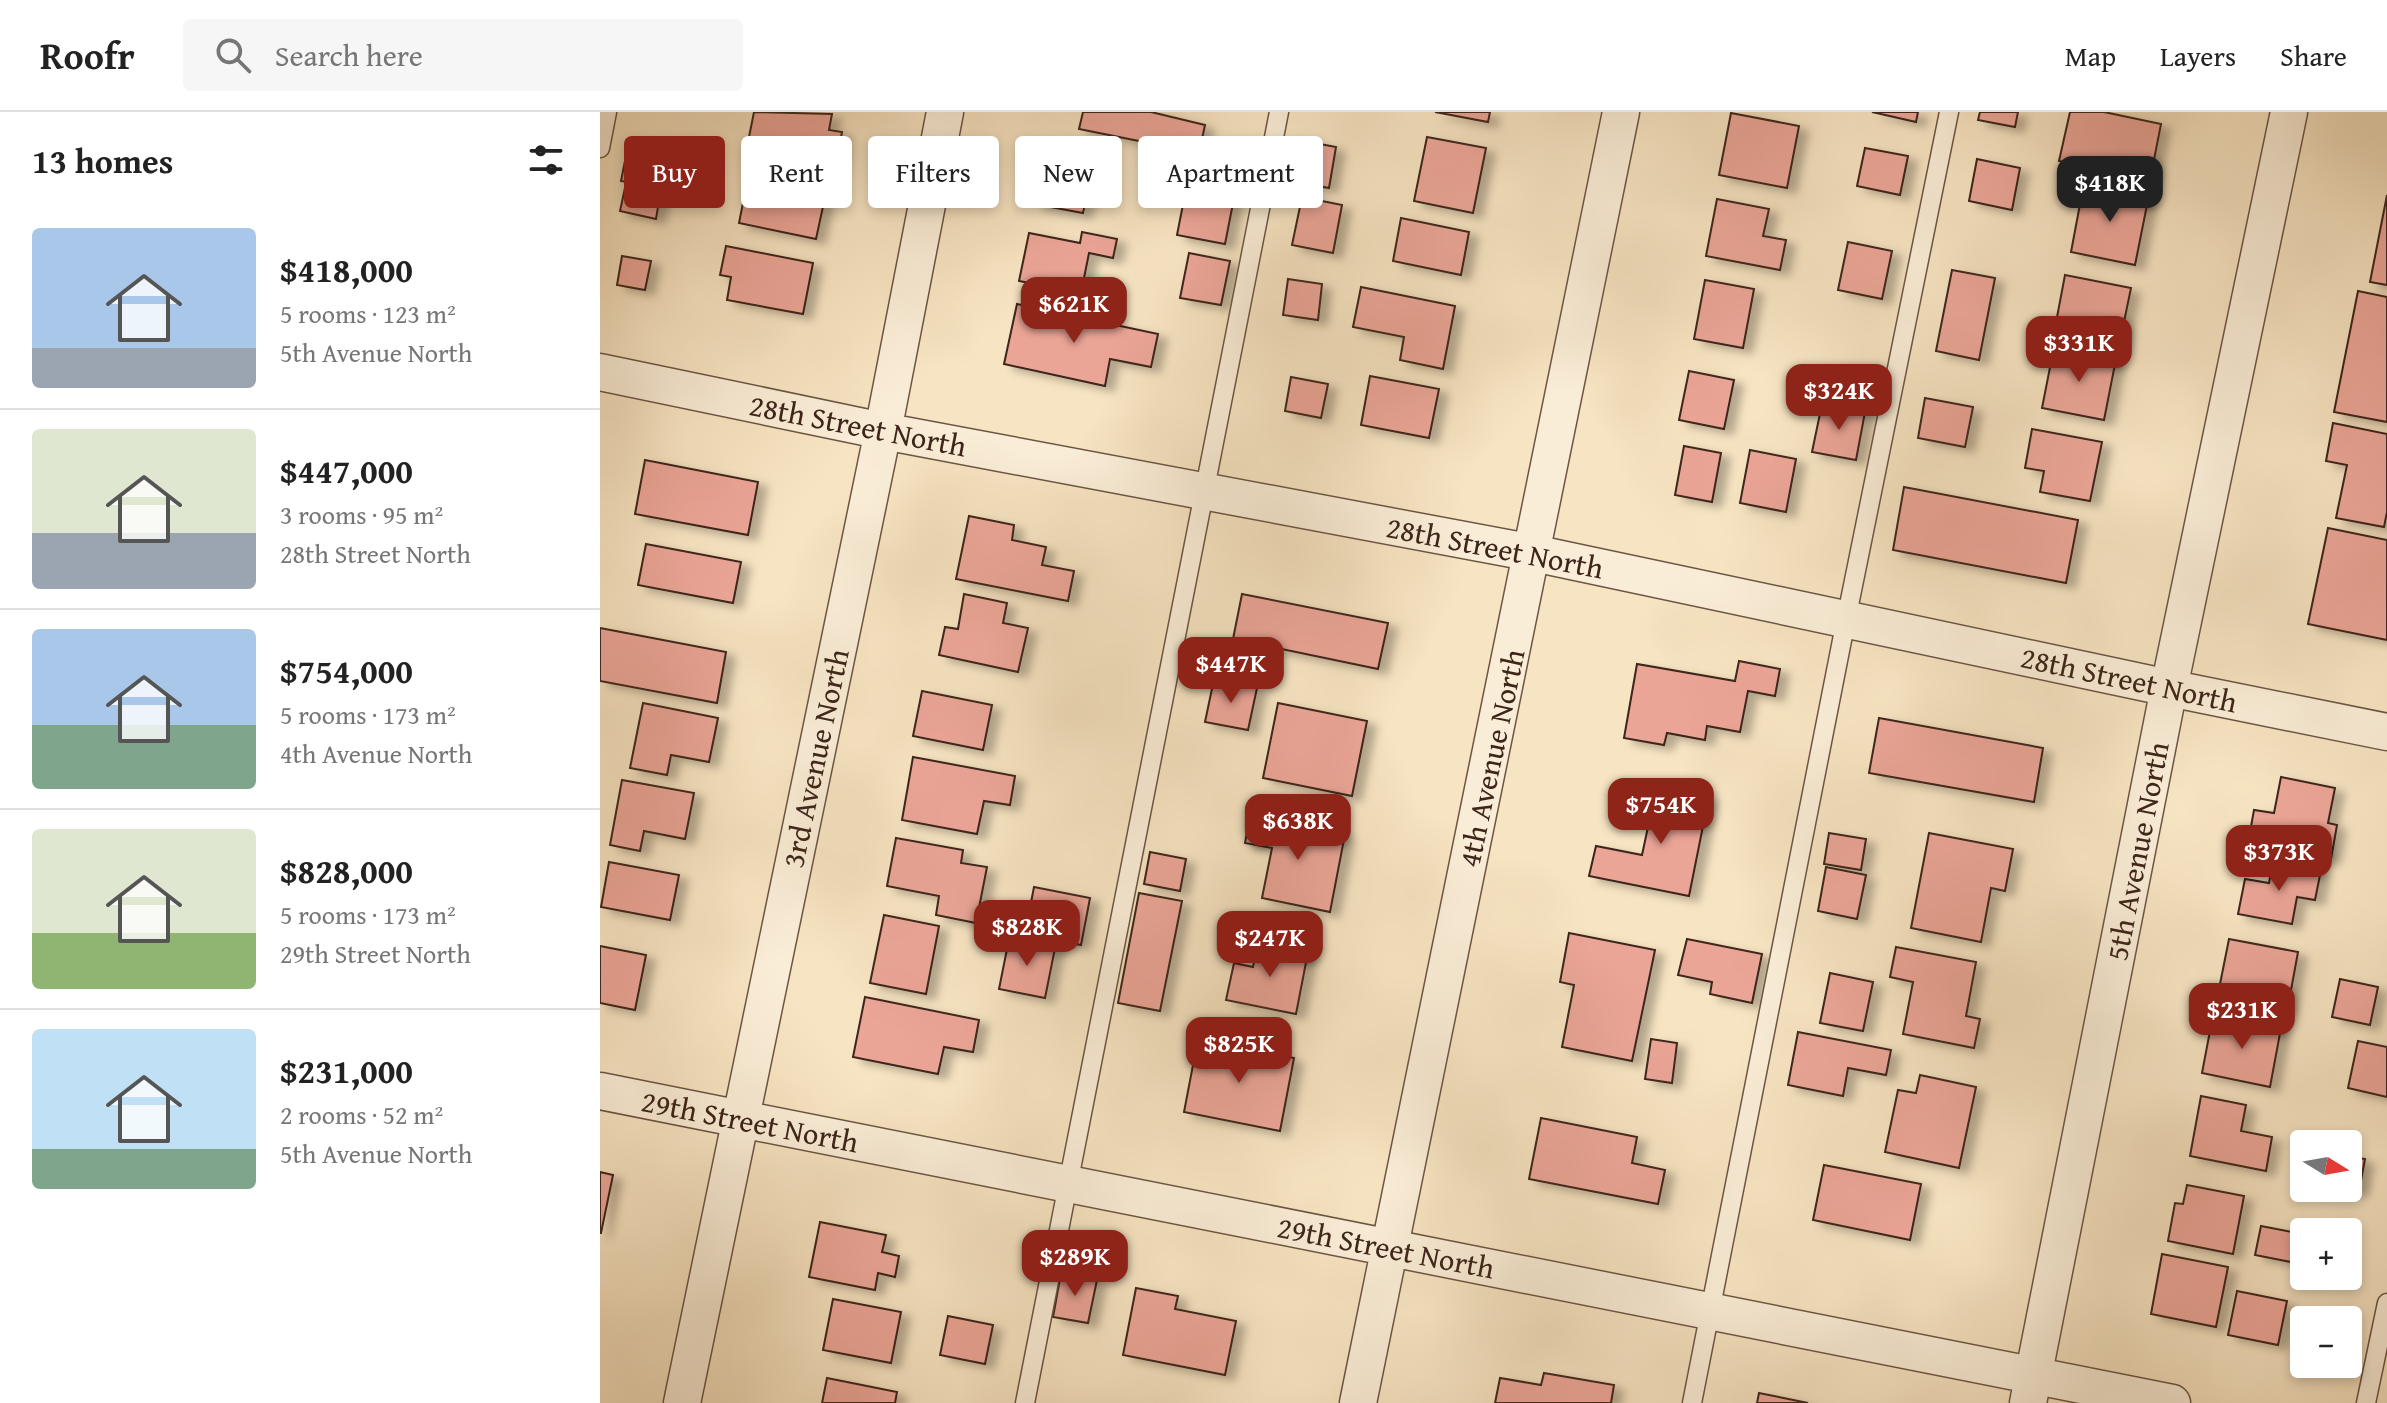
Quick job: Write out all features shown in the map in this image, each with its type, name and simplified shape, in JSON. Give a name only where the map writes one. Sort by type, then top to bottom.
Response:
[{"type":"street","name":"3rd Avenue North","points":[[682,1403],[883,431],[945,112]]},
{"type":"street","name":"4th Avenue North","points":[[1358,1403],[1621,112]]},
{"type":"street","name":"5th Avenue North","points":[[2031,1389],[2169,688],[2289,112]]},
{"type":"street","name":"28th Street North","points":[[600,372],[883,431],[1533,553],[2387,732]]},
{"type":"street","name":"29th Street North","points":[[600,1091],[1710,1311],[2031,1389],[2172,1403]]},
{"type":"lane","points":[[600,148],[607,112]]},
{"type":"lane","points":[[1025,1403],[1279,112]]},
{"type":"lane","points":[[1692,1403],[1949,112]]},
{"type":"lane","points":[[2366,1403],[2387,1303]]},
{"type":"building","points":[[754,112],[832,114],[829,130],[842,132],[841,136],[749,136]]},
{"type":"building","points":[[1083,112],[1151,112],[1205,125],[1203,136],[1138,136],[1138,141],[1079,129]]},
{"type":"building","points":[[1435,112],[1490,112],[1488,122]]},
{"type":"building","points":[[1872,112],[1918,112],[1916,122]]},
{"type":"building","points":[[1980,112],[2018,112],[2015,127],[1978,120]]},
{"type":"building","points":[[2070,112],[2104,112],[2161,124],[2150,180],[2059,161]]},
{"type":"building","points":[[1731,113],[1799,126],[1787,188],[1719,175]]},
{"type":"building","points":[[1427,137],[1486,148],[1473,213],[1414,201]]},
{"type":"building","points":[[1323,145],[1336,147],[1329,188],[1323,187]]},
{"type":"building","points":[[1865,148],[1908,156],[1900,195],[1857,186]]},
{"type":"building","points":[[1977,159],[2020,168],[2012,210],[1969,201]]},
{"type":"building","points":[[2084,183],[2149,195],[2135,265],[2071,252]]},
{"type":"building","points":[[624,193],[624,208],[658,208],[656,219],[620,211]]},
{"type":"building","points":[[2387,195],[2387,285],[2370,282]]},
{"type":"building","points":[[1717,199],[1769,209],[1763,236],[1786,240],[1780,270],[1706,256]]},
{"type":"building","points":[[1323,201],[1342,205],[1333,253],[1292,245],[1300,208],[1323,208]]},
{"type":"building","points":[[742,208],[823,208],[816,239],[739,223]]},
{"type":"building","points":[[1056,208],[1084,208],[1083,213]]},
{"type":"building","points":[[1182,208],[1232,208],[1225,244],[1177,235]]},
{"type":"building","points":[[1401,218],[1469,232],[1461,275],[1393,261]]},
{"type":"building","points":[[1082,232],[1117,239],[1113,258],[1089,253],[1081,293],[1019,281],[1029,233],[1080,243]]},
{"type":"building","points":[[1848,242],[1892,251],[1882,299],[1838,290]]},
{"type":"building","points":[[726,246],[813,263],[803,314],[727,300],[731,277],[720,275]]},
{"type":"building","points":[[1189,253],[1230,261],[1221,305],[1180,298]]},
{"type":"building","points":[[622,256],[651,261],[645,290],[617,285]]},
{"type":"building","points":[[1952,270],[1995,278],[1979,360],[1936,351]]},
{"type":"building","points":[[2065,275],[2131,288],[2119,346],[2054,333]]},
{"type":"building","points":[[1288,279],[1322,284],[1318,320],[1283,315]]},
{"type":"building","points":[[1705,280],[1754,289],[1743,348],[1694,339]]},
{"type":"building","points":[[1361,287],[1455,306],[1443,369],[1400,360],[1404,337],[1353,327]]},
{"type":"building","points":[[2358,291],[2387,297],[2387,422],[2334,412]]},
{"type":"building","points":[[1017,304],[1158,334],[1151,367],[1110,359],[1105,386],[1004,364]]},
{"type":"building","points":[[2054,347],[2116,359],[2104,420],[2042,408]]},
{"type":"building","points":[[1689,371],[1734,380],[1724,429],[1679,420]]},
{"type":"building","points":[[1370,376],[1439,389],[1429,438],[1361,425]]},
{"type":"building","points":[[1291,377],[1328,384],[1321,418],[1285,411]]},
{"type":"building","points":[[1925,398],[1973,407],[1965,447],[1918,438]]},
{"type":"building","points":[[1822,404],[1865,412],[1856,460],[1812,452]]},
{"type":"building","points":[[2333,423],[2387,434],[2387,512],[2384,527],[2336,518],[2347,465],[2326,461]]},
{"type":"building","points":[[2032,429],[2102,442],[2090,501],[2040,492],[2044,471],[2025,468]]},
{"type":"building","points":[[1684,446],[1721,453],[1712,502],[1675,495]]},
{"type":"building","points":[[1750,450],[1796,459],[1786,512],[1740,503]]},
{"type":"building","points":[[645,460],[758,482],[748,535],[635,514]]},
{"type":"building","points":[[1904,487],[2078,520],[2066,583],[1893,550]]},
{"type":"building","points":[[969,516],[1014,525],[1012,540],[1046,547],[1042,565],[1074,571],[1068,601],[956,579]]},
{"type":"building","points":[[2328,528],[2387,540],[2387,640],[2308,624]]},
{"type":"building","points":[[646,544],[741,562],[733,603],[638,585]]},
{"type":"building","points":[[964,594],[1007,603],[1003,623],[1028,628],[1018,672],[939,655],[945,627],[958,629]]},
{"type":"building","points":[[1242,594],[1388,623],[1378,669],[1233,639]]},
{"type":"building","points":[[600,628],[726,652],[717,703],[600,681]]},
{"type":"building","points":[[1739,661],[1780,669],[1775,696],[1748,691],[1740,732],[1707,726],[1705,740],[1667,733],[1664,745],[1624,738],[1637,664],[1735,681]]},
{"type":"building","points":[[1214,679],[1257,688],[1248,730],[1205,722]]},
{"type":"building","points":[[922,691],[992,705],[983,750],[913,736]]},
{"type":"building","points":[[643,703],[718,718],[709,762],[671,755],[667,775],[630,768]]},
{"type":"building","points":[[1278,703],[1367,721],[1352,796],[1263,778]]},
{"type":"building","points":[[1879,718],[2043,748],[2034,802],[1869,773]]},
{"type":"building","points":[[913,757],[1015,776],[1010,805],[984,801],[977,834],[902,820]]},
{"type":"building","points":[[2281,777],[2335,788],[2328,823],[2337,825],[2331,859],[2248,843],[2254,810],[2274,813]]},
{"type":"building","points":[[622,780],[694,793],[685,839],[644,831],[640,851],[610,845]]},
{"type":"building","points":[[1657,785],[1709,796],[1689,896],[1589,876],[1596,846],[1642,855]]},
{"type":"building","points":[[1250,815],[1345,834],[1330,912],[1262,898],[1272,848],[1245,843]]},
{"type":"building","points":[[1829,833],[1866,839],[1861,870],[1824,864]]},
{"type":"building","points":[[1929,833],[2013,849],[2005,891],[1991,888],[1981,942],[1911,928]]},
{"type":"building","points":[[896,838],[963,850],[961,863],[987,867],[976,923],[936,915],[939,896],[887,886]]},
{"type":"building","points":[[1150,852],[1186,859],[1180,891],[1144,884]]},
{"type":"building","points":[[2273,861],[2321,870],[2315,900],[2297,897],[2292,924],[2238,914],[2245,879],[2269,883]]},
{"type":"building","points":[[609,862],[679,875],[670,920],[601,907]]},
{"type":"building","points":[[1826,867],[1866,875],[1857,919],[1818,911]]},
{"type":"building","points":[[1034,887],[1090,898],[1081,945],[1025,934]]},
{"type":"building","points":[[1139,893],[1182,901],[1160,1011],[1118,1003]]},
{"type":"building","points":[[884,915],[939,926],[926,994],[870,983]]},
{"type":"building","points":[[1569,933],[1655,950],[1632,1061],[1562,1047],[1574,985],[1560,982]]},
{"type":"building","points":[[1009,939],[1055,948],[1045,998],[999,989]]},
{"type":"building","points":[[1687,939],[1762,954],[1752,1003],[1710,994],[1712,982],[1678,975]]},
{"type":"building","points":[[2229,939],[2298,952],[2287,1012],[2217,999]]},
{"type":"building","points":[[1258,942],[1308,952],[1296,1014],[1226,1000],[1234,963],[1253,967]]},
{"type":"building","points":[[600,946],[646,955],[635,1010],[600,1003]]},
{"type":"building","points":[[1896,947],[1976,962],[1966,1016],[1980,1019],[1974,1048],[1903,1034],[1913,982],[1890,977]]},
{"type":"building","points":[[1830,973],[1873,982],[1863,1031],[1820,1023]]},
{"type":"building","points":[[2340,979],[2378,987],[2370,1025],[2332,1017]]},
{"type":"building","points":[[865,997],[979,1020],[973,1052],[944,1047],[938,1074],[853,1057]]},
{"type":"building","points":[[2213,1015],[2281,1028],[2270,1087],[2202,1073]]},
{"type":"building","points":[[1798,1032],[1891,1050],[1886,1075],[1848,1068],[1843,1096],[1788,1085]]},
{"type":"building","points":[[1198,1039],[1294,1058],[1280,1131],[1184,1112]]},
{"type":"building","points":[[1651,1039],[1677,1043],[1672,1083],[1645,1079]]},
{"type":"building","points":[[2358,1041],[2387,1047],[2387,1097],[2348,1088]]},
{"type":"building","points":[[1920,1075],[1976,1087],[1959,1168],[1885,1152],[1898,1090],[1916,1093]]},
{"type":"building","points":[[2201,1096],[2246,1105],[2241,1131],[2272,1137],[2266,1171],[2190,1156]]},
{"type":"building","points":[[1541,1118],[1637,1137],[1632,1163],[1665,1170],[1658,1204],[1529,1179]]},
{"type":"building","points":[[1824,1165],[1921,1184],[1910,1240],[1813,1220]]},
{"type":"building","points":[[600,1172],[613,1175],[601,1233],[600,1233]]},
{"type":"building","points":[[2187,1185],[2244,1196],[2233,1254],[2168,1241],[2175,1203],[2183,1204]]},
{"type":"building","points":[[820,1222],[886,1235],[882,1252],[899,1256],[895,1277],[878,1273],[875,1290],[809,1277]]},
{"type":"building","points":[[2261,1226],[2290,1232],[2290,1262],[2255,1255]]},
{"type":"building","points":[[2162,1254],[2228,1267],[2216,1327],[2151,1314]]},
{"type":"building","points":[[1061,1273],[1097,1280],[1088,1323],[1053,1317]]},
{"type":"building","points":[[1136,1288],[1178,1296],[1175,1309],[1236,1321],[1225,1375],[1123,1355]]},
{"type":"building","points":[[2237,1291],[2287,1301],[2278,1345],[2228,1335]]},
{"type":"building","points":[[833,1299],[901,1312],[891,1363],[823,1350]]},
{"type":"building","points":[[948,1316],[993,1325],[985,1364],[940,1355]]},
{"type":"building","points":[[1544,1373],[1614,1385],[1611,1403],[1495,1403],[1500,1378],[1541,1385]]},
{"type":"building","points":[[827,1378],[897,1392],[895,1403],[822,1403]]},
{"type":"building","points":[[1759,1393],[1808,1403],[1757,1403]]}]
